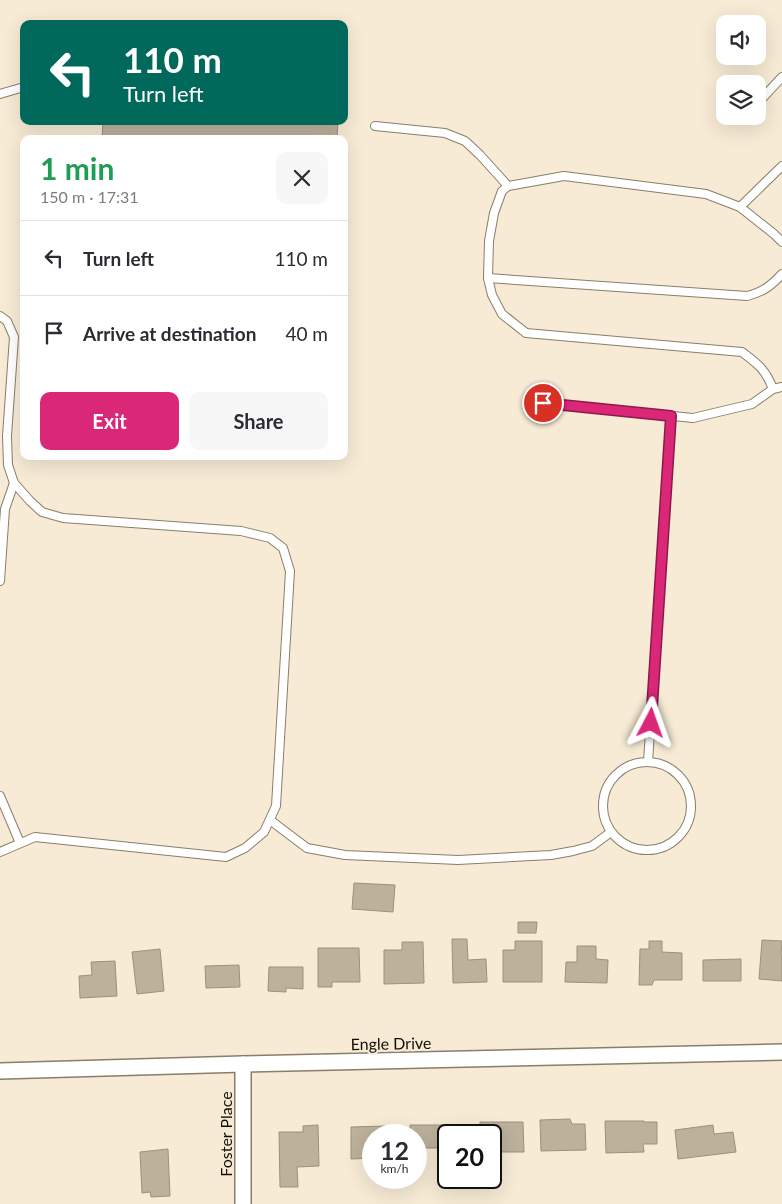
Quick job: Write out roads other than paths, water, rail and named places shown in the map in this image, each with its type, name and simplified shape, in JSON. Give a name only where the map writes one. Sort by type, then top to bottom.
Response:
[{"type":"street","name":"Engle Drive","points":[[0,1071],[782,1052]]},
{"type":"street","name":"Foster Place","points":[[243,1064],[243,1204]]},
{"type":"lane","points":[[766,94],[782,77]]},
{"type":"lane","points":[[0,94],[20,88]]},
{"type":"lane","points":[[375,126],[445,133],[465,141],[508,186]]},
{"type":"lane","points":[[740,207],[782,166]]},
{"type":"lane","points":[[773,389],[768,377],[758,363],[742,352],[526,333],[502,314],[492,295],[488,278],[489,241],[494,213],[502,191],[508,186],[564,176],[706,194],[740,207],[782,242]]},
{"type":"lane","points":[[488,278],[747,296],[758,293],[772,285],[782,274]]},
{"type":"lane","points":[[0,316],[7,321],[14,337],[6,436],[8,465],[14,483],[42,512],[64,518],[241,531],[270,538],[284,548],[290,570],[276,806],[264,832],[245,848],[226,857],[35,837],[0,852]]},
{"type":"lane","points":[[543,403],[693,418],[752,404],[773,389],[782,387]]},
{"type":"lane","points":[[648,762],[671,416]]},
{"type":"lane","points":[[0,581],[5,509],[14,483]]},
{"type":"lane","points":[[648,762],[663,765],[675,773],[685,784],[690,798],[690,813],[686,826],[677,838],[664,846],[650,850],[635,848],[622,842],[611,832],[605,819],[603,805],[605,791],[612,779],[622,769],[634,763],[648,762]]},
{"type":"lane","points":[[0,796],[20,843]]},
{"type":"lane","points":[[270,820],[306,848],[345,855],[458,860],[551,855],[573,851],[592,846],[611,832]]}]
